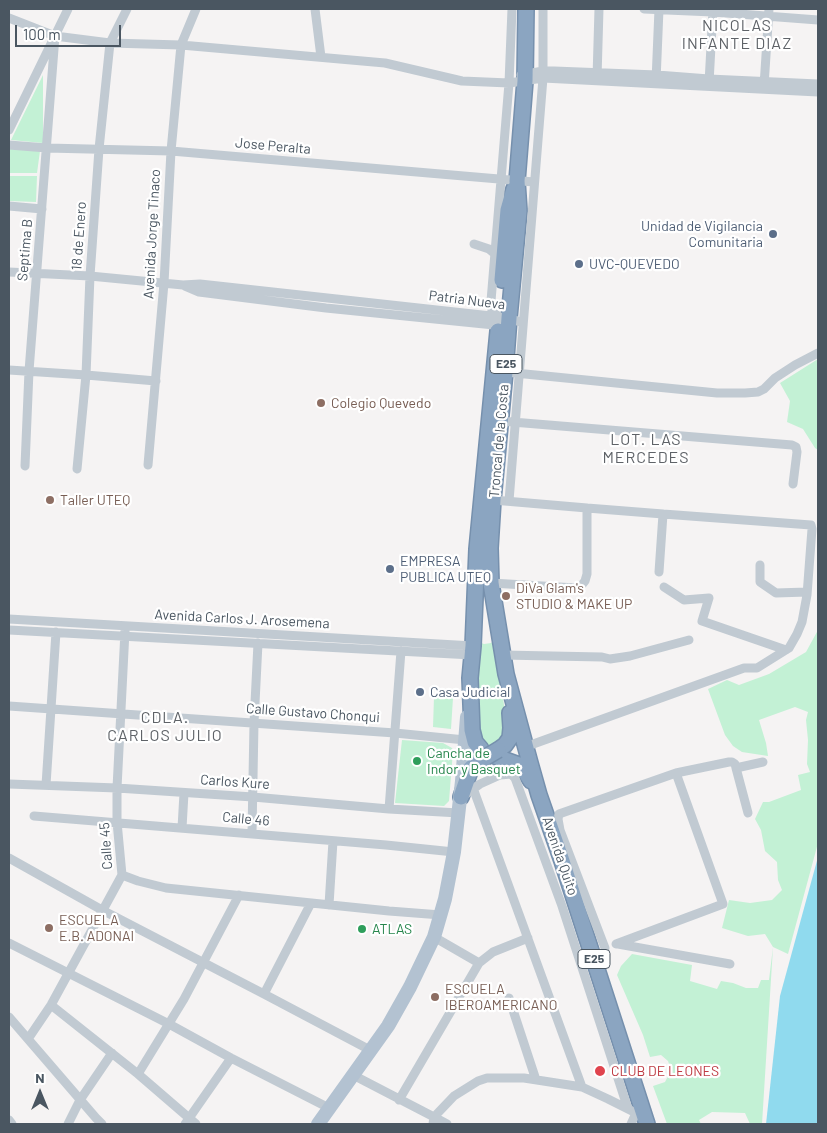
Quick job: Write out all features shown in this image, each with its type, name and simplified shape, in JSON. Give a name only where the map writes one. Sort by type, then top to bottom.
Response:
[{"type":"highway","name":"Troncal de la Costa","points":[[474,616],[476,573],[503,322],[519,211],[517,181],[525,78],[526,9]]},
{"type":"highway","name":"Troncal de la Costa","points":[[491,582],[490,548],[493,500],[508,422],[512,373],[503,322]]},
{"type":"highway","name":"Avenida Quito","points":[[491,582],[502,655],[525,746],[531,790],[598,950],[639,1115]]},
{"type":"highway","points":[[474,616],[479,633],[486,636],[490,635],[494,630],[496,615]]},
{"type":"highway","name":"E25","points":[[470,678],[474,616]]},
{"type":"highway","points":[[497,754],[510,738],[511,733],[506,674]]},
{"type":"highway","points":[[470,678],[472,730],[481,754]]},
{"type":"highway","points":[[481,754],[497,754],[522,767],[528,775],[531,790]]},
{"type":"highway","points":[[467,793],[471,768],[481,754]]},
{"type":"main road","points":[[318,1124],[388,1026],[434,937],[441,915],[454,852],[459,813],[467,793],[465,740],[470,678]]},
{"type":"street","points":[[9,130],[68,9]]},
{"type":"street","name":"18 de Enero","points":[[77,469],[86,375],[90,276],[99,149],[110,44],[127,9]]},
{"type":"street","name":"Avenida Jorge Tinaco","points":[[148,464],[164,283],[171,151],[181,45],[196,9]]},
{"type":"street","points":[[315,9],[321,57]]},
{"type":"street","points":[[503,322],[492,311],[490,302],[509,81],[512,9]]},
{"type":"street","points":[[544,9],[543,75],[523,323],[512,373],[745,393],[758,392],[764,389],[775,378],[818,353]]},
{"type":"street","points":[[597,77],[599,9]]},
{"type":"street","points":[[644,9],[769,13],[818,20]]},
{"type":"street","points":[[656,79],[659,9]]},
{"type":"street","points":[[709,82],[713,10]]},
{"type":"street","points":[[764,85],[769,13]]},
{"type":"street","points":[[9,18],[55,36],[110,44],[181,45],[385,63],[455,80],[494,82],[543,75],[764,85],[818,84]]},
{"type":"street","name":"Septima B","points":[[25,466],[29,371],[55,36]]},
{"type":"street","points":[[764,85],[818,92]]},
{"type":"street","name":"Jose Peralta","points":[[9,145],[47,148],[171,151],[534,182]]},
{"type":"street","points":[[9,206],[42,208]]},
{"type":"street","points":[[495,254],[489,249],[474,244],[488,243],[496,238]]},
{"type":"street","name":"Patria Nueva","points":[[9,272],[90,276],[183,285],[200,284],[523,323]]},
{"type":"street","points":[[9,370],[156,381]]},
{"type":"street","points":[[509,501],[508,422],[792,445],[796,448],[797,452],[793,484]]},
{"type":"street","points":[[493,500],[811,525],[812,529],[807,592],[802,622],[789,648],[757,668],[744,668],[729,673],[525,746]]},
{"type":"street","points":[[491,582],[576,588],[581,586],[587,574],[587,508]]},
{"type":"street","points":[[659,572],[663,514]]},
{"type":"street","points":[[760,565],[760,582],[776,592],[807,592]]},
{"type":"street","points":[[664,587],[684,600],[709,598],[702,621],[786,650]]},
{"type":"street","name":"Avenida Carlos J. Arosemena","points":[[9,619],[473,650]]},
{"type":"street","name":"Calle 45","points":[[28,1039],[51,1005],[122,875],[117,822],[117,788],[126,626]]},
{"type":"street","name":"Avenida Carlos J. Arosemena","points":[[9,630],[400,651],[473,650]]},
{"type":"street","points":[[46,786],[56,632]]},
{"type":"street","points":[[502,655],[602,657],[610,659],[630,656],[689,640]]},
{"type":"street","points":[[252,833],[258,643]]},
{"type":"street","points":[[388,809],[400,651]]},
{"type":"street","name":"Calle Gustavo Chonqui","points":[[9,706],[395,733],[465,740]]},
{"type":"street","points":[[676,773],[723,904],[598,950],[560,830],[558,814],[676,773],[729,762],[735,764],[748,813]]},
{"type":"street","points":[[736,768],[763,762]]},
{"type":"street","points":[[582,1087],[528,938],[467,793],[490,778],[500,775],[514,775],[531,790],[562,906],[639,1115]]},
{"type":"street","name":"Carlos Kure","points":[[9,784],[253,796],[388,809],[459,813]]},
{"type":"street","points":[[182,828],[184,793]]},
{"type":"street","name":"Calle 46","points":[[34,816],[252,833],[454,852]]},
{"type":"street","points":[[329,905],[333,841]]},
{"type":"street","points":[[9,858],[102,910],[370,1050]]},
{"type":"street","points":[[122,875],[166,888],[441,915]]},
{"type":"street","points":[[138,1074],[184,999],[239,895]]},
{"type":"street","points":[[264,994],[311,903]]},
{"type":"street","points":[[434,937],[479,963]]},
{"type":"street","points":[[399,1100],[479,963],[494,952],[528,938]]},
{"type":"street","points":[[9,942],[329,1108]]},
{"type":"street","points":[[616,944],[730,964]]},
{"type":"street","points":[[510,998],[536,1080]]},
{"type":"street","points":[[51,1005],[138,1074],[190,1122],[231,1058]]},
{"type":"street","points":[[9,1017],[102,1124]]},
{"type":"street","points":[[68,1124],[80,1100],[112,1053]]},
{"type":"street","points":[[353,1075],[434,1121],[447,1124]]},
{"type":"street","points":[[434,1121],[454,1096],[486,1078],[524,1078],[582,1087],[639,1115]]},
{"type":"street","points":[[631,1124],[639,1115]]},
{"type":"street","points":[[9,1120],[12,1124]]},
{"type":"green space","points":[[43,75],[43,143],[11,140]]},
{"type":"green space","points":[[9,148],[40,151],[37,173],[9,173]]},
{"type":"green space","points":[[9,176],[37,176],[36,202],[9,201]]},
{"type":"green space","points":[[818,359],[818,450],[803,429],[787,422],[790,401],[780,383]]},
{"type":"green space","points":[[818,630],[818,843],[788,954],[773,947],[765,934],[748,936],[722,928],[729,900],[750,903],[772,900],[782,890],[778,880],[777,862],[765,851],[761,830],[755,819],[763,802],[769,802],[801,790],[798,775],[810,772],[807,764],[808,740],[806,720],[808,712],[795,707],[759,720],[768,756],[742,752],[733,746],[725,735],[708,689],[727,680],[739,685],[769,674],[806,652]]},
{"type":"green space","points":[[494,640],[508,731],[491,749],[482,743],[477,731],[479,642],[484,644],[491,643]]},
{"type":"green space","points":[[434,697],[453,698],[451,729],[433,727]]},
{"type":"green space","points":[[402,740],[443,743],[452,748],[449,801],[444,806],[395,803]]},
{"type":"green space","points":[[773,947],[762,1124],[750,1124],[745,1113],[712,1112],[699,1120],[701,1124],[667,1124],[653,1086],[665,1082],[671,1070],[668,1061],[661,1055],[650,1057],[643,1035],[617,975],[621,966],[632,954],[692,965],[690,981],[717,989],[721,981],[746,988],[758,988],[761,980],[769,980]]},
{"type":"water","points":[[818,857],[818,1124],[766,1124],[780,996]]},
{"type":"place","name":"Unidad de Vigilancia Comunitaria","points":[[773,234]]},
{"type":"place","name":"UVC-QUEVEDO","points":[[579,264]]},
{"type":"place","name":"Colegio Quevedo","points":[[321,403]]},
{"type":"place","name":"Taller UTEQ","points":[[50,500]]},
{"type":"place","name":"EMPRESA PUBLICA UTEQ","points":[[390,569]]},
{"type":"place","name":"DiVa Glam's STUDIO & MAKE UP","points":[[506,596]]},
{"type":"place","name":"Casa Judicial","points":[[420,692]]},
{"type":"place","name":"Cancha de Indor y Basquet","points":[[417,761]]},
{"type":"place","name":"ESCUELA E.B. ADONAI","points":[[49,928]]},
{"type":"place","name":"ATLAS","points":[[362,929]]},
{"type":"place","name":"ESCUELA IBEROAMERICANO","points":[[435,997]]},
{"type":"place","name":"CLUB DE LEONES","points":[[600,1071]]},
{"type":"district","name":"NICOLAS INFANTE DIAZ","points":[[737,35]]},
{"type":"district","name":"LOT. LAS MERCEDES","points":[[646,449]]},
{"type":"district","name":"CDLA. CARLOS JULIO","points":[[165,727]]}]
